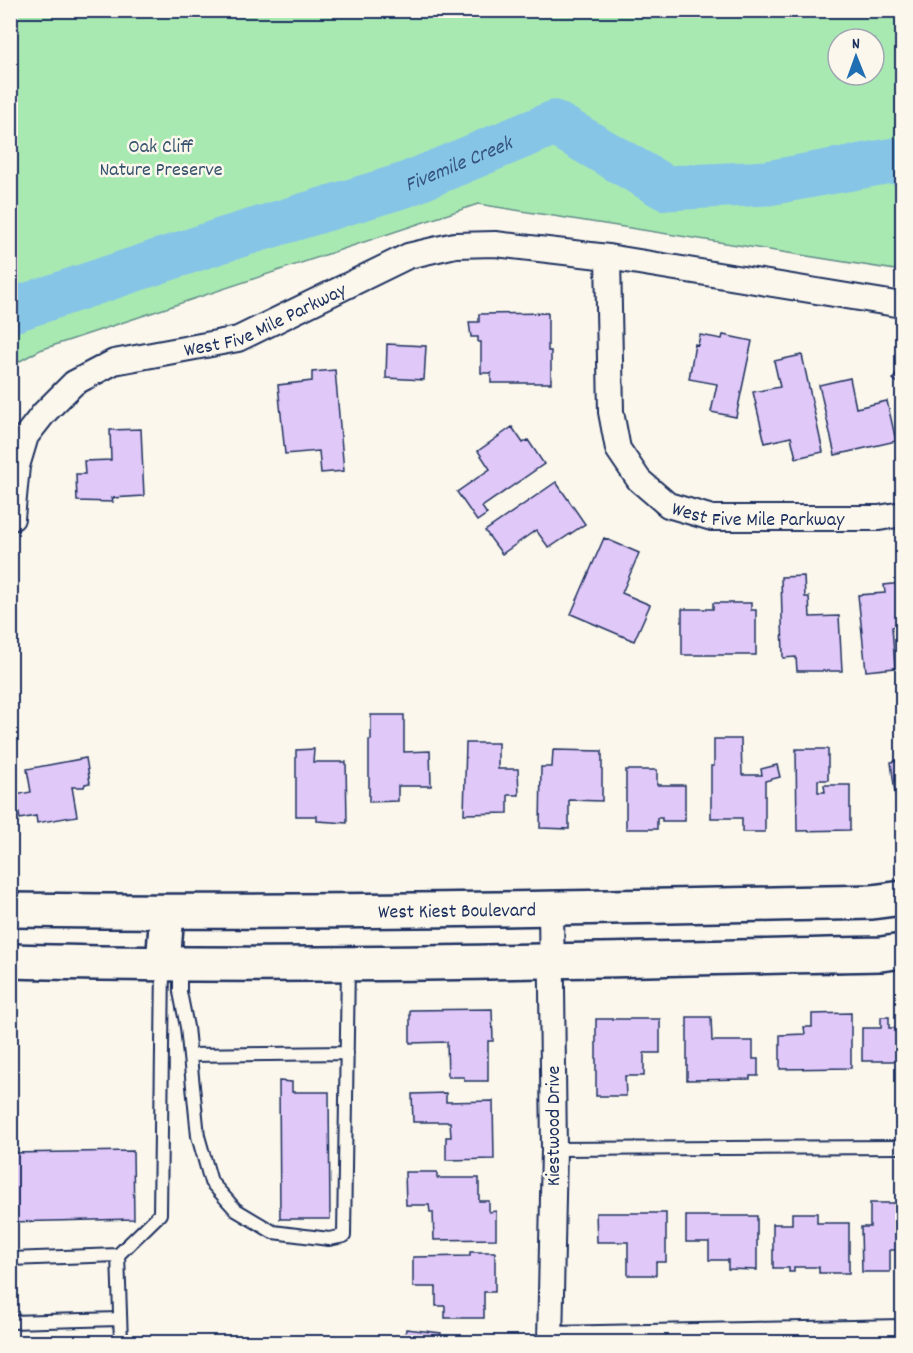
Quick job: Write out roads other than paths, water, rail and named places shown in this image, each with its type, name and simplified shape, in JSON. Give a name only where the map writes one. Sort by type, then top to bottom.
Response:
[{"type":"main road","name":"West Kiest Boulevard","points":[[10,910],[167,912],[551,909],[872,902],[903,898]]},
{"type":"main road","points":[[167,912],[171,965]]},
{"type":"main road","points":[[10,961],[171,965],[550,961],[881,954],[903,951]]},
{"type":"street","name":"West Five Mile Parkway","points":[[12,518],[17,466],[26,436],[44,413],[74,383],[114,362],[238,339],[408,256],[455,245],[495,244],[608,257],[903,305]]},
{"type":"street","name":"West Five Mile Parkway","points":[[608,257],[611,412],[618,449],[639,480],[668,505],[712,518],[879,518],[903,514]]},
{"type":"street","name":"Kiestwood Drive","points":[[550,1341],[554,1149],[551,909]]},
{"type":"street","points":[[550,1341],[903,1332]]},
{"type":"lane","points":[[171,965],[180,992],[190,1055],[198,1137],[211,1182],[236,1210],[273,1232],[329,1239],[344,1236],[348,963]]},
{"type":"lane","points":[[10,1260],[118,1255],[160,1214],[171,965]]},
{"type":"lane","points":[[190,1055],[347,1053]]},
{"type":"lane","points":[[554,1149],[903,1147]]},
{"type":"lane","points":[[118,1255],[121,1342]]},
{"type":"lane","points":[[10,1322],[119,1319]]},
{"type":"waterway","name":"Fivemile Creek","points":[[10,311],[220,241],[405,185],[554,123],[666,188],[768,183],[895,160],[902,164]]},
{"type":"park label","name":"Oak Cliff Nature Preserve","points":[[161,156]]}]
